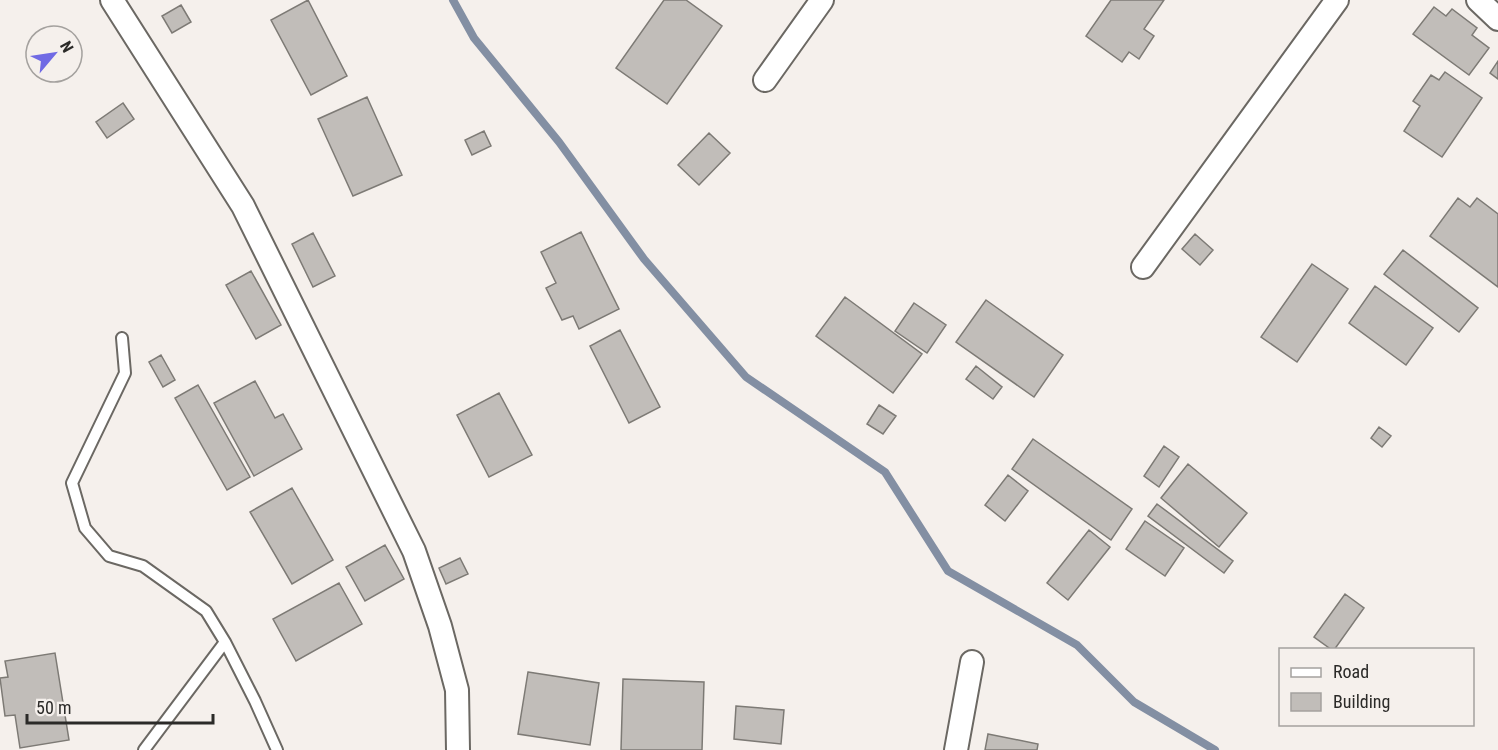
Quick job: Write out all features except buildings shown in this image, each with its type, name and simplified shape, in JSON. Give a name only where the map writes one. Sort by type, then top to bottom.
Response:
[{"type":"street","points":[[112,0],[243,206],[414,551],[440,626],[457,690],[458,750]]},
{"type":"street","points":[[765,80],[822,0]]},
{"type":"street","points":[[1143,267],[1337,0]]},
{"type":"street","points":[[1478,0],[1498,19]]},
{"type":"street","points":[[956,750],[972,662]]},
{"type":"lane","points":[[122,338],[125,373],[72,483],[85,528],[109,556],[143,566],[206,611],[225,642],[277,750]]},
{"type":"lane","points":[[144,750],[225,642]]},
{"type":"waterway","points":[[453,0],[474,38],[559,142],[644,259],[746,377],[885,472],[948,571],[1077,645],[1134,702],[1215,750]]}]
